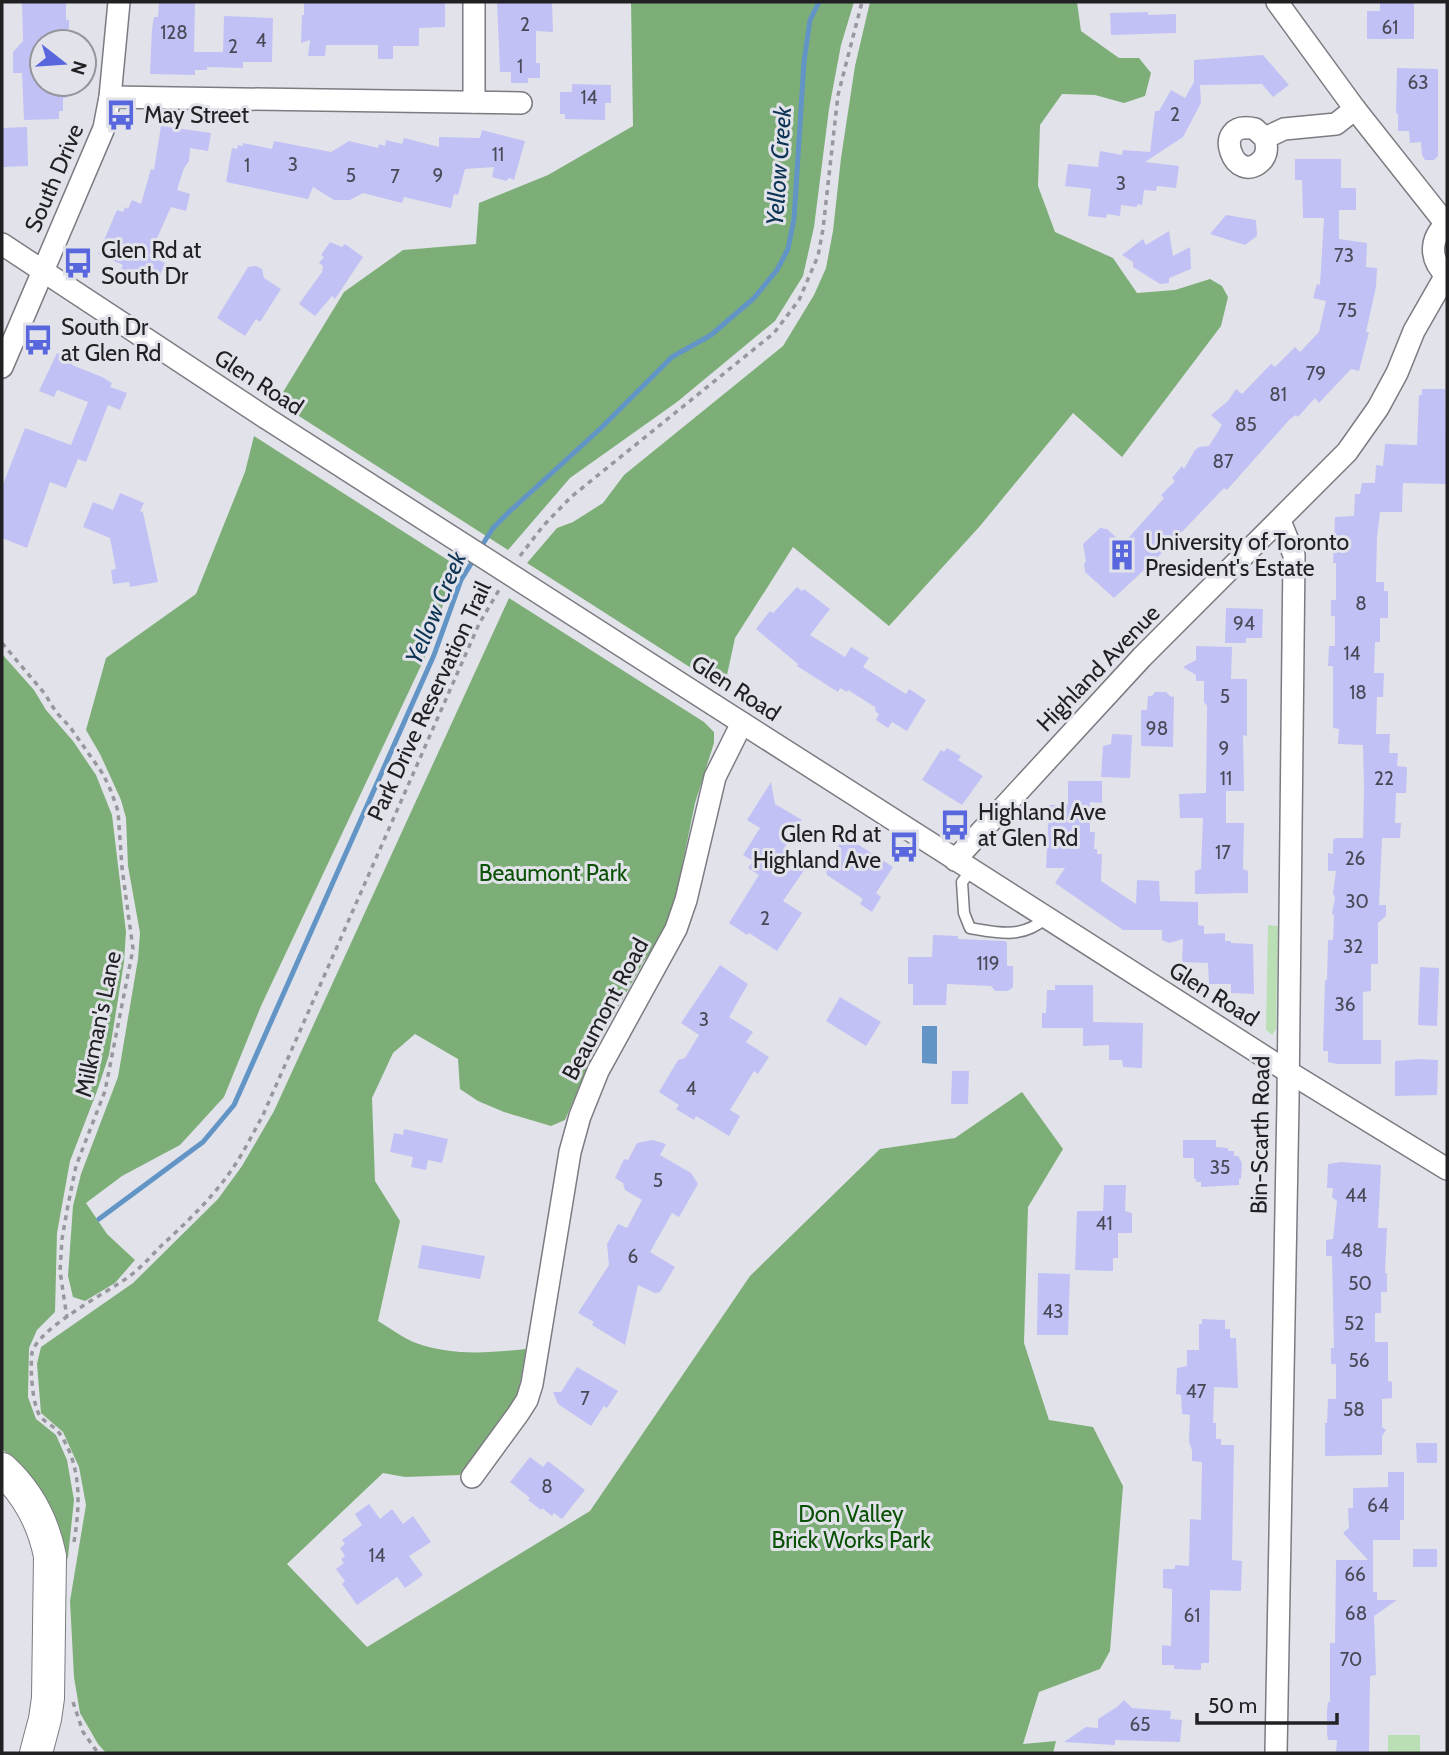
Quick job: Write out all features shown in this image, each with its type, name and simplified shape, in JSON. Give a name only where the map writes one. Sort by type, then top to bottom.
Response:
[{"type":"main road","points":[[2,1469],[32,1504],[46,1534],[50,1556],[48,1698],[46,1719],[36,1753]]},
{"type":"street","name":"South Drive","points":[[2,367],[104,128],[110,97],[119,2]]},
{"type":"street","points":[[474,2],[474,102]]},
{"type":"street","points":[[1277,2],[1355,109],[1447,224],[1434,240],[1433,250],[1439,268],[1447,276]]},
{"type":"street","points":[[110,97],[521,103]]},
{"type":"street","points":[[1265,138],[1284,129],[1336,124],[1355,109]]},
{"type":"street","name":"Glen Road","points":[[2,244],[266,418],[963,866],[1447,1169]]},
{"type":"street","name":"Highland Avenue","points":[[963,866],[1142,657],[1347,452],[1363,431],[1396,373],[1429,304],[1447,276]]},
{"type":"street","name":"Bin-Scarth Road","points":[[1276,1753],[1294,555],[1280,521]]},
{"type":"street","name":"Beaumont Road","points":[[472,1477],[527,1400],[532,1384],[570,1152],[580,1116],[610,1048],[676,929],[686,900],[715,777],[742,723]]},
{"type":"lane","points":[[963,866],[964,913],[970,928],[1024,932],[1046,918]]},
{"type":"path","name":"Park Drive Reservation Trail","points":[[513,564],[543,526],[571,497],[774,333],[799,300],[818,256],[838,95],[862,2]]},
{"type":"path","name":"Park Drive Reservation Trail","points":[[67,1318],[130,1276],[178,1230],[227,1176],[244,1149],[263,1115],[479,624],[500,588]]},
{"type":"path","name":"Milkman's Lane","points":[[2,643],[34,679],[55,712],[70,727],[103,774],[118,811],[122,868],[132,932],[133,949],[113,1060],[94,1124],[76,1166],[68,1205],[60,1271],[67,1318]]},
{"type":"green space","points":[[631,2],[854,2],[841,45],[829,109],[814,227],[803,276],[775,321],[677,402],[570,478],[508,550],[277,402],[344,292],[403,250],[476,244],[479,203],[548,175],[633,126]]},
{"type":"green space","points":[[870,2],[1077,2],[1081,31],[1119,58],[1139,58],[1151,73],[1145,96],[1124,103],[1095,95],[1062,94],[1040,125],[1038,186],[1055,232],[1113,258],[1137,293],[1175,290],[1210,279],[1222,286],[1228,297],[1221,326],[1122,457],[1073,413],[980,526],[889,626],[793,547],[735,638],[724,689],[527,563],[557,528],[573,522],[603,503],[624,475],[783,346],[814,295],[826,268],[855,66]]},
{"type":"green space","points":[[254,436],[454,564],[434,638],[261,1006],[224,1097],[180,1145],[122,1176],[86,1203],[107,1234],[135,1260],[115,1283],[85,1301],[73,1297],[68,1276],[73,1206],[81,1174],[118,1077],[140,933],[128,866],[126,818],[121,800],[86,730],[106,658],[196,594],[245,472]]},
{"type":"green space","points":[[509,598],[704,722],[714,732],[714,743],[695,803],[676,896],[662,936],[644,961],[599,1041],[565,1120],[551,1126],[478,1101],[460,1089],[458,1059],[415,1034],[393,1053],[372,1098],[375,1181],[400,1221],[378,1321],[411,1341],[443,1350],[484,1352],[526,1349],[519,1390],[508,1414],[460,1475],[405,1477],[383,1473],[287,1564],[367,1647],[590,1511],[750,1276],[880,1149],[955,1138],[1022,1092],[1063,1149],[1028,1207],[1024,1343],[1049,1420],[1093,1427],[1123,1486],[1110,1651],[1100,1669],[1039,1692],[1023,1744],[1056,1741],[1053,1753],[106,1753],[80,1713],[74,1677],[70,1601],[86,1505],[79,1467],[63,1432],[41,1413],[37,1364],[41,1347],[133,1283],[218,1199],[242,1166],[274,1111]]},
{"type":"green space","points":[[2,654],[34,690],[96,775],[112,815],[126,932],[124,962],[109,1055],[70,1161],[57,1233],[55,1312],[37,1330],[29,1348],[28,1397],[36,1419],[56,1435],[67,1460],[74,1500],[68,1557],[61,1575],[50,1514],[34,1480],[2,1449]]},
{"type":"green space","points":[[1268,925],[1278,926],[1276,1029],[1272,1035],[1266,1030]]},
{"type":"green space","points":[[1388,1735],[1420,1735],[1420,1753],[1388,1753]]},
{"type":"water","points":[[922,1026],[937,1026],[937,1064],[922,1063]]},
{"type":"building","points":[[22,2],[66,2],[69,28],[28,28],[28,98],[63,98],[63,111],[59,111],[59,119],[24,120],[22,73],[13,73],[13,52],[23,41]]},
{"type":"building","points":[[159,2],[195,2],[194,52],[223,52],[224,16],[273,18],[272,62],[243,62],[243,68],[207,67],[207,70],[195,70],[195,75],[150,74],[152,29],[154,17],[158,17]]},
{"type":"building","points":[[445,2],[445,27],[419,28],[419,46],[393,46],[393,59],[378,59],[378,45],[326,45],[325,56],[308,56],[310,40],[301,43],[302,15],[304,3]]},
{"type":"building","points":[[497,2],[552,2],[553,32],[536,31],[536,63],[540,63],[540,78],[528,78],[528,83],[511,83],[511,72],[500,72]]},
{"type":"building","points":[[1380,3],[1414,3],[1414,39],[1367,39],[1367,11],[1380,11]]},
{"type":"building","points":[[1148,12],[1148,15],[1176,14],[1176,33],[1111,35],[1110,13]]},
{"type":"building","points":[[1263,55],[1289,85],[1273,97],[1262,84],[1200,85],[1201,103],[1183,137],[1145,162],[1179,166],[1176,188],[1157,186],[1156,191],[1144,190],[1142,205],[1121,205],[1120,216],[1088,216],[1091,189],[1065,186],[1068,164],[1098,167],[1100,151],[1122,155],[1123,150],[1150,152],[1155,111],[1159,111],[1171,90],[1185,98],[1194,82],[1194,60]]},
{"type":"building","points":[[1397,68],[1438,69],[1438,156],[1434,160],[1425,160],[1421,142],[1410,143],[1409,131],[1398,131]]},
{"type":"building","points":[[572,84],[611,85],[611,103],[605,103],[605,120],[565,119],[565,114],[560,114],[560,92],[572,92]]},
{"type":"building","points":[[161,126],[211,133],[208,151],[190,148],[189,161],[177,190],[190,194],[186,211],[171,207],[149,256],[165,263],[156,285],[121,269],[123,265],[98,254],[117,210],[123,212],[125,207],[128,209],[132,200],[141,204],[151,169],[154,170]]},
{"type":"building","points":[[27,127],[28,166],[2,167],[2,128]]},
{"type":"building","points":[[482,130],[525,141],[514,180],[492,177],[494,167],[465,169],[458,195],[454,194],[451,208],[404,197],[402,203],[363,193],[350,200],[334,200],[313,187],[308,199],[226,182],[232,148],[237,149],[238,145],[243,146],[243,143],[272,149],[274,141],[331,152],[349,141],[378,148],[379,144],[385,146],[386,140],[402,144],[404,138],[439,147],[439,137],[480,138]]},
{"type":"building","points":[[1295,159],[1341,159],[1341,188],[1356,188],[1356,210],[1339,210],[1339,239],[1367,243],[1366,267],[1377,268],[1376,287],[1366,332],[1369,332],[1359,371],[1351,369],[1319,403],[1315,398],[1298,417],[1296,415],[1290,419],[1227,490],[1224,488],[1158,557],[1114,598],[1085,572],[1083,544],[1100,528],[1107,529],[1123,544],[1164,498],[1161,495],[1175,481],[1172,478],[1182,466],[1184,469],[1195,450],[1209,446],[1222,425],[1211,415],[1228,401],[1236,389],[1242,394],[1271,364],[1275,367],[1295,347],[1300,352],[1319,332],[1326,301],[1313,298],[1317,284],[1320,285],[1324,218],[1303,218],[1302,180],[1295,180]]},
{"type":"building","points":[[1226,215],[1256,220],[1257,236],[1245,245],[1210,234]]},
{"type":"building","points":[[1169,231],[1173,256],[1190,247],[1191,269],[1169,278],[1169,283],[1160,284],[1133,267],[1133,262],[1122,255],[1143,239],[1146,245]]},
{"type":"building","points":[[330,242],[342,247],[345,244],[363,257],[335,299],[332,296],[315,316],[299,304],[322,272],[323,266],[319,263],[324,257],[321,255]]},
{"type":"building","points":[[256,266],[262,269],[264,278],[281,289],[260,322],[256,319],[245,336],[217,318],[248,267]]},
{"type":"building","points":[[57,353],[74,359],[72,365],[112,383],[110,387],[127,393],[120,410],[108,405],[86,462],[78,459],[66,488],[50,482],[27,548],[2,538],[2,487],[25,428],[71,445],[88,402],[57,390],[54,397],[39,391]]},
{"type":"building","points":[[1422,389],[1445,389],[1447,484],[1403,483],[1402,512],[1380,512],[1377,538],[1376,582],[1384,582],[1384,591],[1388,591],[1388,618],[1380,618],[1380,642],[1375,642],[1374,673],[1384,673],[1383,697],[1377,697],[1376,734],[1390,734],[1389,753],[1398,753],[1397,766],[1407,767],[1406,793],[1396,793],[1395,823],[1401,823],[1400,838],[1382,838],[1379,905],[1386,905],[1386,916],[1378,923],[1378,964],[1371,964],[1371,991],[1363,992],[1363,1040],[1381,1040],[1381,1064],[1337,1064],[1328,1062],[1328,1051],[1323,1051],[1325,980],[1328,940],[1333,940],[1332,913],[1336,871],[1328,871],[1328,853],[1333,854],[1333,840],[1336,838],[1363,838],[1364,790],[1363,745],[1338,744],[1339,729],[1333,728],[1333,666],[1328,666],[1329,646],[1335,646],[1335,616],[1331,616],[1331,600],[1336,600],[1336,563],[1333,563],[1335,517],[1354,516],[1355,494],[1360,494],[1362,483],[1375,483],[1376,465],[1383,466],[1385,444],[1417,445],[1419,395],[1422,395]]},
{"type":"building","points":[[120,493],[144,503],[140,511],[143,512],[158,582],[130,587],[129,582],[113,584],[111,570],[116,569],[110,538],[83,527],[93,502],[113,510]]},
{"type":"building","points":[[797,587],[802,591],[804,589],[830,609],[810,635],[845,657],[851,647],[869,658],[863,667],[906,694],[909,689],[926,700],[907,731],[892,722],[888,728],[876,720],[879,714],[875,707],[848,690],[847,692],[840,688],[838,692],[797,666],[798,664],[756,629],[770,611],[773,613]]},
{"type":"building","points":[[1226,608],[1263,609],[1262,638],[1246,638],[1246,643],[1225,643]]},
{"type":"building","points":[[1196,646],[1232,647],[1231,679],[1247,679],[1247,736],[1243,735],[1244,791],[1226,791],[1226,823],[1244,823],[1243,869],[1248,871],[1248,893],[1195,894],[1195,871],[1201,869],[1203,818],[1180,818],[1179,794],[1206,793],[1207,706],[1204,702],[1204,681],[1196,681],[1196,675],[1183,667],[1196,660]]},
{"type":"building","points":[[1155,692],[1166,692],[1174,697],[1173,747],[1141,746],[1141,710],[1147,710],[1148,696]]},
{"type":"building","points":[[1112,734],[1132,735],[1130,778],[1101,777],[1103,746],[1111,744]]},
{"type":"building","points":[[947,748],[961,756],[958,760],[983,776],[962,805],[922,780],[941,750],[944,752]]},
{"type":"building","points":[[1068,781],[1102,781],[1102,803],[1090,802],[1090,832],[1095,832],[1094,849],[1097,849],[1097,854],[1102,854],[1101,881],[1136,904],[1137,880],[1159,881],[1160,901],[1198,902],[1198,925],[1204,926],[1204,934],[1225,933],[1225,941],[1253,944],[1254,994],[1231,993],[1231,984],[1209,984],[1208,963],[1182,962],[1183,939],[1169,943],[1162,940],[1162,930],[1123,930],[1055,883],[1065,868],[1046,868],[1049,805],[1068,805]]},
{"type":"building","points":[[771,782],[775,804],[802,820],[783,850],[807,866],[783,901],[802,913],[777,951],[729,923],[759,875],[748,868],[753,861],[743,855],[760,828],[747,820]]},
{"type":"building","points":[[845,836],[893,867],[876,893],[881,897],[872,912],[860,904],[863,899],[827,875],[825,866]]},
{"type":"building","points":[[933,935],[1005,941],[1007,966],[1013,966],[1013,987],[1008,991],[995,991],[991,986],[947,984],[946,1005],[913,1005],[913,984],[908,984],[908,957],[932,957]]},
{"type":"building","points":[[720,965],[748,984],[729,1017],[753,1032],[746,1042],[769,1057],[758,1074],[754,1071],[730,1110],[740,1116],[729,1136],[696,1116],[694,1120],[676,1109],[679,1105],[659,1092],[678,1060],[685,1058],[699,1035],[681,1023]]},
{"type":"building","points":[[1420,967],[1439,968],[1437,1026],[1418,1025]]},
{"type":"building","points":[[1055,985],[1093,985],[1093,1022],[1143,1023],[1142,1068],[1123,1067],[1122,1060],[1109,1060],[1109,1045],[1083,1046],[1083,1028],[1042,1028],[1047,990],[1055,990]]},
{"type":"building","points":[[840,997],[881,1022],[866,1046],[826,1021]]},
{"type":"building","points":[[1438,1060],[1437,1095],[1395,1096],[1395,1061]]},
{"type":"building","points":[[952,1071],[969,1071],[968,1104],[951,1104]]},
{"type":"building","points":[[404,1129],[448,1139],[442,1163],[428,1160],[426,1170],[411,1167],[413,1157],[390,1152],[394,1133],[403,1135]]},
{"type":"building","points":[[652,1140],[666,1144],[660,1155],[691,1173],[698,1184],[679,1217],[672,1213],[650,1252],[675,1267],[660,1292],[655,1293],[638,1285],[625,1345],[578,1313],[609,1265],[607,1244],[618,1224],[627,1228],[642,1200],[625,1190],[623,1183],[615,1178],[624,1159],[628,1160],[637,1143]]},
{"type":"building","points":[[1183,1140],[1216,1140],[1216,1147],[1234,1151],[1234,1156],[1238,1156],[1242,1163],[1239,1185],[1201,1187],[1201,1182],[1194,1179],[1194,1158],[1183,1158]]},
{"type":"building","points":[[1341,1162],[1381,1165],[1378,1228],[1387,1228],[1387,1292],[1381,1292],[1381,1313],[1375,1313],[1375,1342],[1388,1342],[1388,1381],[1392,1382],[1392,1398],[1382,1399],[1382,1427],[1386,1430],[1382,1436],[1382,1455],[1325,1456],[1328,1399],[1336,1399],[1336,1364],[1331,1364],[1331,1348],[1334,1348],[1332,1256],[1326,1256],[1326,1240],[1333,1239],[1337,1201],[1332,1197],[1333,1188],[1327,1188],[1328,1164]]},
{"type":"building","points":[[1104,1185],[1126,1185],[1125,1211],[1132,1213],[1132,1233],[1118,1233],[1118,1258],[1113,1258],[1113,1271],[1075,1270],[1077,1211],[1103,1211]]},
{"type":"building","points":[[422,1245],[485,1256],[480,1279],[418,1268]]},
{"type":"building","points":[[1038,1273],[1070,1274],[1068,1335],[1037,1335]]},
{"type":"building","points":[[1202,1319],[1225,1320],[1225,1329],[1230,1329],[1230,1338],[1236,1338],[1238,1388],[1214,1387],[1213,1423],[1216,1423],[1216,1439],[1221,1439],[1221,1445],[1234,1445],[1232,1560],[1242,1561],[1241,1591],[1210,1590],[1209,1663],[1201,1663],[1201,1670],[1174,1669],[1174,1665],[1162,1665],[1162,1645],[1171,1646],[1172,1604],[1172,1589],[1163,1588],[1163,1569],[1175,1569],[1175,1565],[1189,1566],[1190,1519],[1201,1520],[1202,1462],[1192,1461],[1189,1442],[1190,1415],[1182,1414],[1181,1395],[1176,1394],[1177,1368],[1187,1366],[1187,1350],[1199,1350],[1199,1324],[1202,1324]]},
{"type":"building","points":[[577,1367],[618,1391],[591,1426],[558,1404],[553,1392],[561,1392]]},
{"type":"building","points":[[1416,1443],[1437,1443],[1437,1463],[1417,1463]]},
{"type":"building","points":[[530,1457],[543,1467],[548,1461],[585,1490],[562,1519],[554,1513],[552,1516],[542,1508],[541,1510],[510,1482]]},
{"type":"building","points":[[1388,1472],[1404,1472],[1404,1520],[1400,1520],[1400,1540],[1373,1540],[1373,1592],[1377,1592],[1377,1600],[1397,1600],[1374,1616],[1376,1675],[1370,1676],[1369,1753],[1336,1753],[1337,1740],[1328,1740],[1327,1710],[1330,1702],[1330,1643],[1335,1643],[1336,1560],[1368,1560],[1343,1533],[1349,1528],[1348,1508],[1353,1508],[1353,1488],[1388,1487]]},
{"type":"building","points":[[369,1504],[380,1519],[392,1509],[403,1524],[413,1516],[431,1542],[409,1556],[423,1575],[405,1588],[397,1577],[357,1605],[342,1584],[345,1581],[336,1569],[344,1563],[341,1559],[345,1556],[340,1548],[345,1544],[342,1540],[362,1525],[355,1514]]},
{"type":"building","points":[[1413,1549],[1437,1549],[1437,1567],[1413,1567]]},
{"type":"building","points":[[1124,1700],[1132,1708],[1171,1711],[1170,1719],[1182,1720],[1180,1742],[1115,1740],[1115,1745],[1064,1742],[1086,1727],[1098,1728],[1098,1719]]},
{"type":"waterway","name":"Yellow Creek","points":[[479,550],[493,528],[600,429],[672,357],[711,335],[754,298],[777,270],[788,249],[794,219],[804,62],[810,20],[819,2]]},
{"type":"waterway","name":"Yellow Creek","points":[[99,1219],[203,1142],[234,1105],[434,655],[461,580],[474,559]]},
{"type":"place","name":"May Street","points":[[121,115]]},
{"type":"place","name":"Glen Rd at South Dr","points":[[78,263]]},
{"type":"place","name":"South Dr at Glen Rd","points":[[38,340]]},
{"type":"place","name":"University of Toronto President's Estate","points":[[1122,555]]},
{"type":"place","name":"Highland Ave at Glen Rd","points":[[955,825]]},
{"type":"place","name":"Glen Rd at Highland Ave","points":[[904,847]]},
{"type":"park label","name":"Beaumont Park","points":[[553,873]]},
{"type":"park label","name":"Don Valley Brick Works Park","points":[[851,1527]]}]
